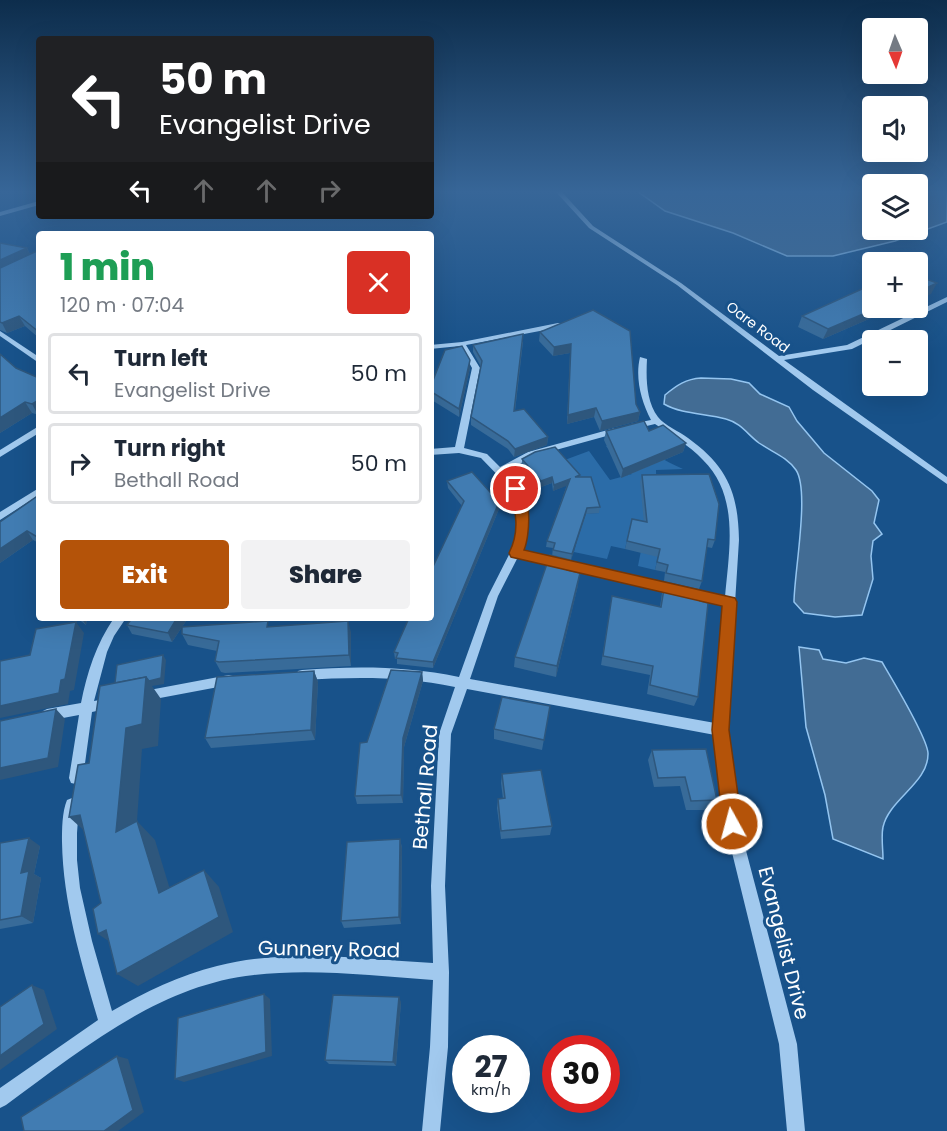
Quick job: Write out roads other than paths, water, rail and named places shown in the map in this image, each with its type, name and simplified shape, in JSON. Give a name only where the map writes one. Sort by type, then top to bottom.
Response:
[{"type":"street","name":"Oare Road","points":[[617,244],[679,284],[947,482]]},
{"type":"street","points":[[777,358],[849,347],[947,299]]},
{"type":"street","points":[[434,347],[462,344],[558,325]]},
{"type":"street","points":[[0,333],[36,359]]},
{"type":"street","points":[[0,343],[9,339]]},
{"type":"street","points":[[459,450],[476,368],[462,344]]},
{"type":"street","points":[[500,471],[531,454],[656,421],[646,404],[642,387],[643,359]]},
{"type":"street","name":"Evangelist Drive","points":[[656,421],[683,437],[711,459],[728,486],[736,519],[720,730],[732,824],[788,1044],[796,1131]]},
{"type":"street","points":[[0,454],[36,431]]},
{"type":"street","name":"Bethall Road","points":[[431,1131],[439,1047],[441,972],[438,886],[445,734],[461,683],[494,596],[521,541],[523,513],[516,489],[484,456],[459,450],[434,452]]},
{"type":"street","points":[[0,517],[36,493]]},
{"type":"street","points":[[515,553],[730,602]]},
{"type":"street","points":[[107,1022],[75,910],[67,838],[93,672],[101,650],[118,621]]},
{"type":"street","points":[[290,676],[384,671],[421,673],[461,683],[720,730]]},
{"type":"street","points":[[33,718],[214,681],[246,679]]},
{"type":"street","name":"Gunnery Road","points":[[0,1099],[107,1022],[189,982],[252,968],[328,966],[441,972]]}]
